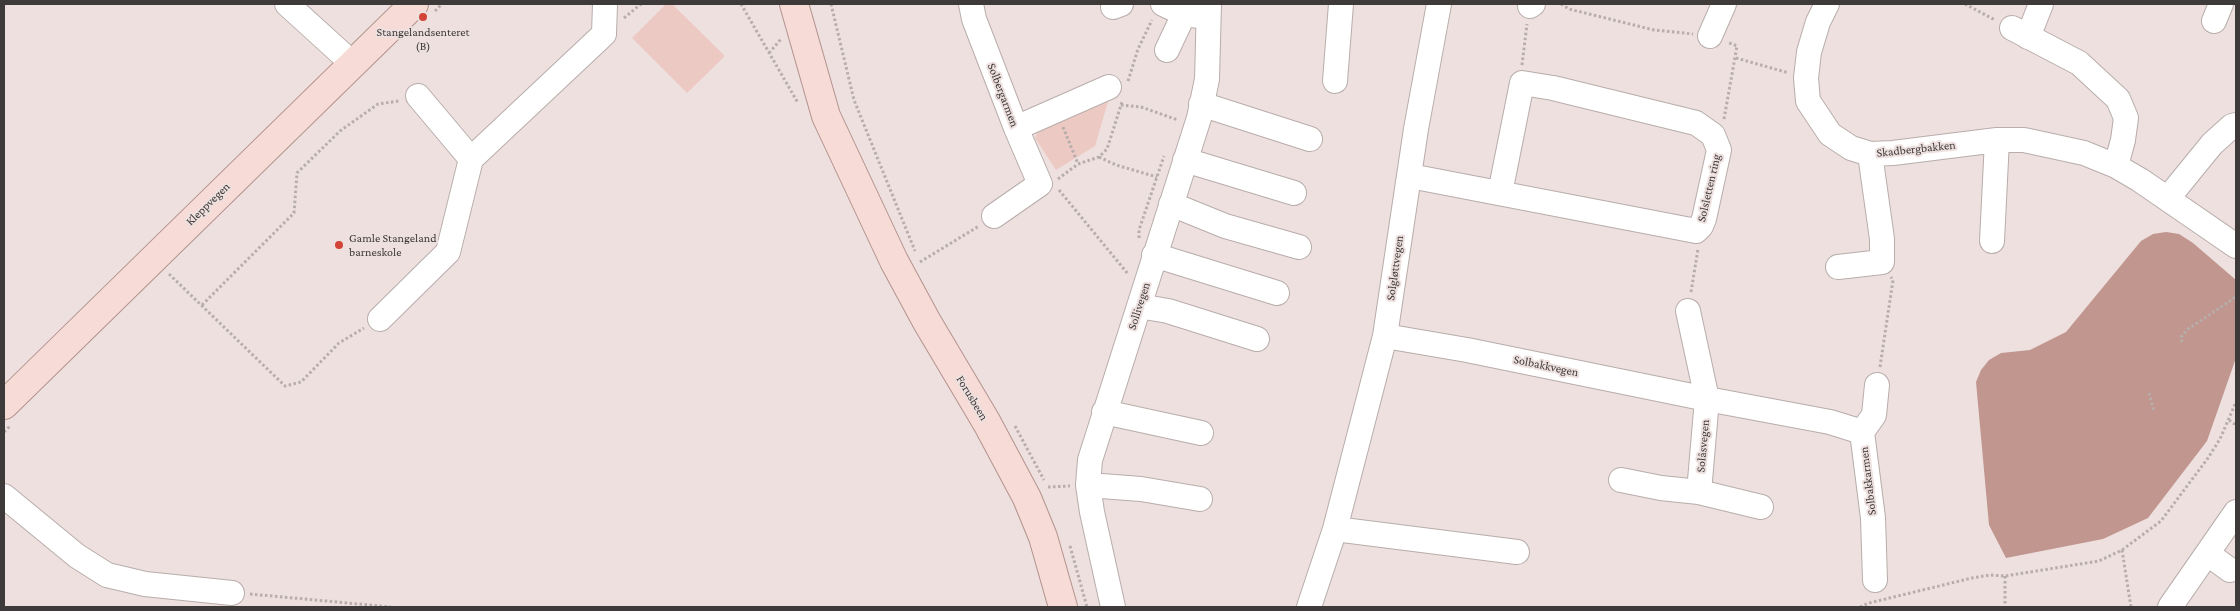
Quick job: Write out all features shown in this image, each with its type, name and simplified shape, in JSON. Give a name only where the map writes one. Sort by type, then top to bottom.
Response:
[{"type":"main road","name":"Kleppvegen","points":[[4,405],[414,4]]},
{"type":"main road","name":"Forusbeen","points":[[794,4],[826,116],[894,261],[926,322],[992,431],[1027,498],[1043,537],[1063,607]]},
{"type":"main road","name":"Forusbeen","points":[[813,4],[838,109],[865,196]]},
{"type":"street","points":[[287,4],[354,64]]},
{"type":"street","points":[[380,319],[448,252],[471,160],[604,34],[604,4]]},
{"type":"street","name":"Solbergarmen","points":[[971,4],[974,19],[1040,184]]},
{"type":"street","points":[[1335,81],[1340,4]]},
{"type":"street","name":"Solgløttvegen","points":[[1309,607],[1335,530],[1385,336],[1423,89],[1439,4]]},
{"type":"street","points":[[1710,36],[1724,4]]},
{"type":"street","name":"Skadbergbakken","points":[[1828,4],[1818,22],[1809,52],[1806,78],[1808,101],[1830,134],[1851,148],[1870,154],[1893,153],[1997,140],[2024,140],[2084,153],[2116,166],[2168,198],[2236,246]]},
{"type":"street","points":[[2041,4],[2020,32],[2079,63],[2118,99],[2126,118],[2123,140],[2116,166]]},
{"type":"street","points":[[1167,50],[1174,9],[1208,10]]},
{"type":"street","name":"Sollivegen","points":[[1113,607],[1092,512],[1088,485],[1090,460],[1156,251],[1182,125],[1202,104],[1207,79],[1208,10]]},
{"type":"street","points":[[1500,193],[1522,83]]},
{"type":"street","name":"Solsletten ring","points":[[1410,176],[1696,231],[1701,226],[1717,158],[1718,150],[1713,135],[1696,123],[1553,88],[1522,83]]},
{"type":"street","points":[[418,96],[471,160]]},
{"type":"street","points":[[1016,128],[1056,110],[1115,96]]},
{"type":"street","points":[[1202,104],[1310,139]]},
{"type":"street","points":[[2168,198],[2212,144],[2232,126],[2236,125]]},
{"type":"street","points":[[1992,241],[1997,140]]},
{"type":"street","points":[[1838,267],[1882,262],[1882,239],[1870,154]]},
{"type":"street","points":[[1175,156],[1294,193]]},
{"type":"street","points":[[994,216],[1040,184]]},
{"type":"street","points":[[1169,189],[1226,226],[1299,248]]},
{"type":"street","points":[[1156,251],[1277,293]]},
{"type":"street","points":[[1141,299],[1168,311],[1257,338]]},
{"type":"street","points":[[1688,311],[1707,399]]},
{"type":"street","name":"Solbakkvegen","points":[[1385,336],[1485,353],[1707,399],[1830,422],[1862,432]]},
{"type":"street","name":"Solbakkarmen","points":[[1874,580],[1873,518],[1862,432],[1874,415],[1877,385]]},
{"type":"street","name":"Solåsvegen","points":[[1699,492],[1707,399]]},
{"type":"street","points":[[1104,412],[1201,433]]},
{"type":"street","points":[[1621,480],[1661,488],[1699,492],[1761,507]]},
{"type":"street","points":[[1088,485],[1141,489],[1200,499]]},
{"type":"street","points":[[4,496],[77,556],[107,575],[145,584],[232,593]]},
{"type":"street","points":[[2170,607],[2236,512]]},
{"type":"street","points":[[1335,530],[1517,552]]},
{"type":"street","points":[[2208,554],[2230,570]]},
{"type":"path","points":[[741,4],[800,106]]},
{"type":"path","points":[[831,4],[854,100],[920,262],[925,270]]},
{"type":"path","points":[[1561,4],[1569,9],[1654,30],[1710,36],[1737,46],[1724,120],[1713,135]]},
{"type":"path","points":[[1964,4],[2020,32]]},
{"type":"path","points":[[1522,83],[1522,57],[1531,5]]},
{"type":"path","points":[[1736,58],[1806,78]]},
{"type":"path","points":[[202,305],[294,213],[297,173],[340,130],[378,104],[397,100],[408,106],[418,96]]},
{"type":"path","points":[[1115,96],[1182,125]]},
{"type":"path","points":[[1056,110],[1078,164]]},
{"type":"path","points":[[1178,111],[1182,125]]},
{"type":"path","points":[[1156,251],[1140,240],[1138,235],[1169,189],[1175,156]]},
{"type":"path","points":[[1099,157],[1169,189]]},
{"type":"path","points":[[1040,184],[1055,185],[1141,299]]},
{"type":"path","points":[[920,262],[994,216]]},
{"type":"path","points":[[1688,311],[1699,252],[1696,231]]},
{"type":"path","points":[[1877,385],[1893,280],[1882,262]]},
{"type":"path","points":[[167,272],[285,386],[301,382],[339,343],[380,319]]},
{"type":"path","points":[[2182,342],[2181,337],[2188,329],[2233,299],[2236,294]]},
{"type":"path","points":[[2149,393],[2154,412]]},
{"type":"path","points":[[1860,607],[1869,603],[1972,578],[1990,575],[2005,576],[2099,561],[2122,550],[2161,521],[2208,458],[2229,420],[2236,402]]},
{"type":"path","points":[[2229,420],[2236,425]]},
{"type":"path","points":[[1014,424],[1029,448],[1051,496]]},
{"type":"path","points":[[1068,538],[1087,607]]},
{"type":"path","points":[[2122,550],[2131,607]]},
{"type":"path","points":[[2005,576],[2006,607]]},
{"type":"path","points":[[232,593],[392,607]]},
{"type":"shaded area","points":[[666,4],[672,4],[725,56],[687,93],[632,38]]},
{"type":"shaded area","points":[[1108,102],[1095,146],[1056,170],[1035,138],[1039,129]]},
{"type":"shaded area","points":[[2166,232],[2179,234],[2193,243],[2236,280],[2236,358],[2207,441],[2148,518],[2103,539],[2006,558],[1989,525],[1976,382],[1981,370],[1989,360],[2001,353],[2030,350],[2066,332],[2141,241],[2153,234]]},
{"type":"place","name":"Stangelandsenteret (B)","points":[[423,17]]},
{"type":"place","name":"Gamle Stangeland barneskole","points":[[339,245]]}]
